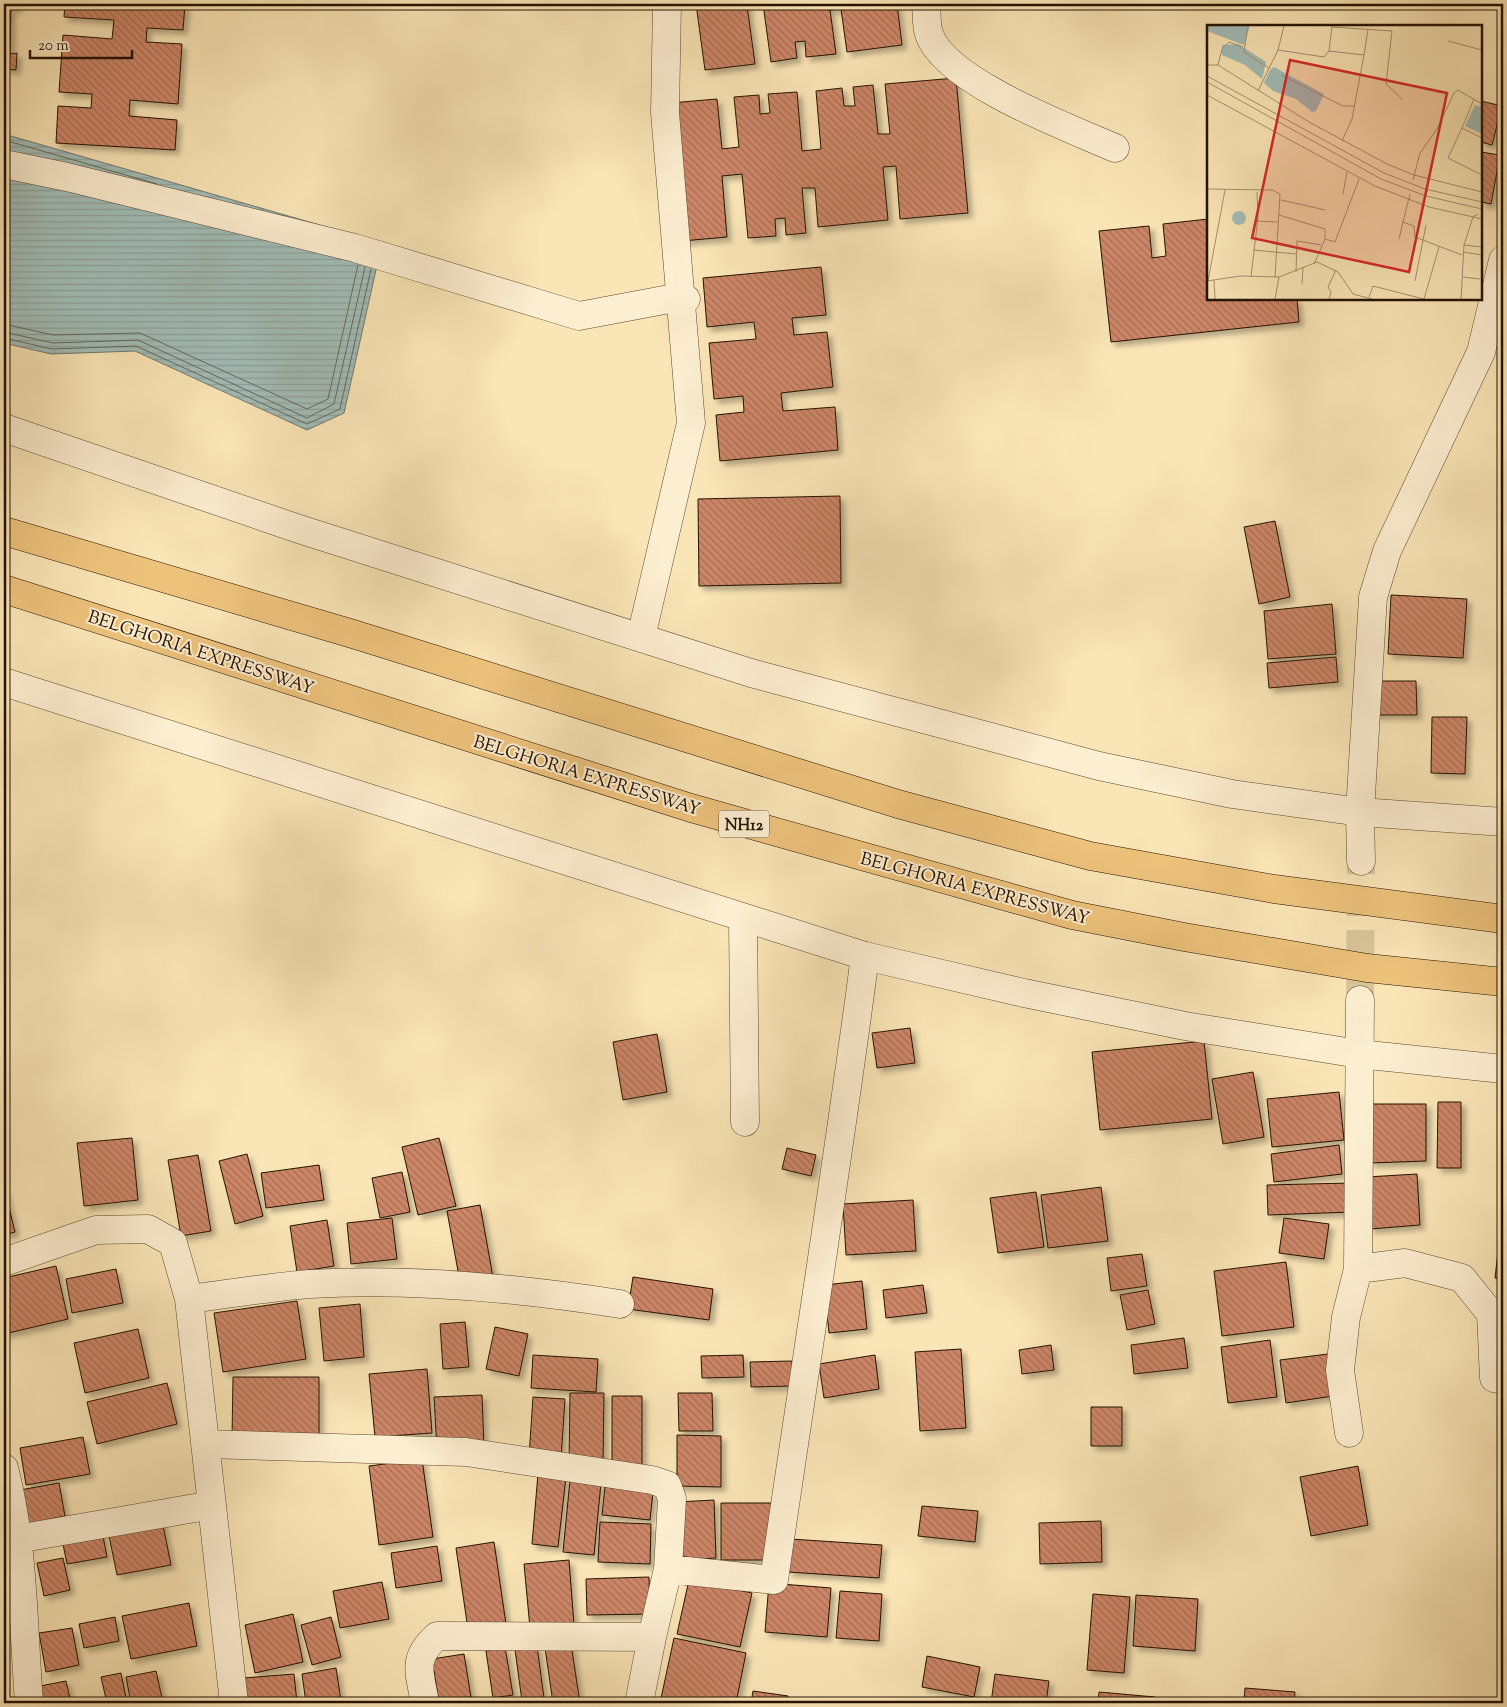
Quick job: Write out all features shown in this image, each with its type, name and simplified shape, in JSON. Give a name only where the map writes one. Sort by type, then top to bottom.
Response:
[{"type":"highway","points":[[4,531],[344,631],[898,804],[1090,856],[1274,889],[1503,919]]},
{"type":"highway","name":"BELGHORIA EXPRESSWAY","points":[[4,589],[691,808],[1072,915],[1184,937],[1368,968],[1503,982]]},
{"type":"street","points":[[641,637],[691,423],[683,298],[665,112],[667,4]]},
{"type":"street","points":[[926,4],[929,34],[945,58],[996,94],[1115,148]]},
{"type":"street","points":[[4,164],[67,177],[355,248],[579,316],[683,298]]},
{"type":"street","points":[[1361,861],[1360,812],[1373,597],[1387,551],[1481,352],[1503,260]]},
{"type":"street","points":[[4,428],[299,529],[752,673],[1099,766],[1232,794],[1360,812],[1503,822]]},
{"type":"street","points":[[4,682],[472,829],[865,956],[1024,993],[1185,1026],[1359,1054],[1503,1069]]},
{"type":"street","points":[[743,918],[745,1122]]},
{"type":"street","points":[[668,1569],[774,1580],[865,956]]},
{"type":"street","points":[[1349,1433],[1340,1370],[1346,1316],[1358,1269],[1360,1000]]},
{"type":"street","points":[[4,1262],[96,1230],[148,1229],[173,1243],[189,1299],[234,1703]]},
{"type":"street","points":[[1358,1269],[1405,1263],[1462,1278],[1491,1314],[1494,1378],[1503,1380]]},
{"type":"street","points":[[189,1299],[310,1284],[419,1284],[554,1293],[620,1304]]},
{"type":"street","points":[[206,1444],[466,1452],[652,1480],[667,1485],[672,1499],[668,1569],[639,1703]]},
{"type":"street","points":[[4,1468],[14,1506],[29,1703]]},
{"type":"street","points":[[17,1539],[212,1505]]},
{"type":"street","points":[[425,1703],[419,1664],[423,1648],[436,1636],[652,1637]]},
{"type":"water","points":[[4,134],[382,243],[344,413],[307,430],[135,351],[51,354],[4,343]]},
{"type":"building","points":[[4,4],[18,4],[18,8],[11,8],[10,54],[17,53],[16,70],[4,69]]},
{"type":"building","points":[[65,4],[185,4],[183,30],[147,28],[146,42],[182,44],[178,104],[130,100],[129,116],[177,120],[175,150],[56,143],[58,106],[91,108],[92,94],[59,92],[63,35],[112,39],[114,20],[64,17]]},
{"type":"building","points":[[696,4],[754,4],[747,5],[755,64],[705,70]]},
{"type":"building","points":[[763,4],[897,4],[902,45],[847,52],[841,9],[830,10],[836,54],[806,57],[805,41],[795,42],[797,58],[771,62]]},
{"type":"building","points":[[956,78],[968,213],[900,219],[896,166],[883,167],[888,220],[818,227],[815,188],[802,188],[806,233],[786,235],[785,218],[775,219],[776,236],[748,238],[742,174],[722,176],[727,237],[682,241],[670,103],[717,99],[722,149],[739,147],[734,97],[759,95],[760,114],[770,113],[768,94],[797,92],[802,151],[821,149],[816,91],[842,88],[844,106],[855,106],[853,87],[873,85],[878,134],[890,134],[885,84]]},
{"type":"building","points":[[1482,101],[1502,106],[1492,145],[1482,142]]},
{"type":"building","points":[[1482,152],[1500,155],[1491,204],[1482,202]]},
{"type":"building","points":[[1207,219],[1207,300],[1297,300],[1299,322],[1111,342],[1099,231],[1149,226],[1152,258],[1166,256],[1163,224]]},
{"type":"building","points":[[821,267],[826,315],[792,318],[794,335],[827,332],[833,387],[781,393],[783,411],[835,407],[838,450],[720,461],[716,415],[744,412],[743,396],[714,399],[709,343],[756,339],[754,322],[707,327],[703,278]]},
{"type":"building","points":[[840,496],[841,583],[699,586],[698,499]]},
{"type":"building","points":[[1275,521],[1290,597],[1259,604],[1244,527]]},
{"type":"building","points":[[1391,595],[1467,599],[1463,658],[1388,654]]},
{"type":"building","points":[[1332,604],[1336,654],[1268,659],[1264,611]]},
{"type":"building","points":[[1336,657],[1338,682],[1269,688],[1267,663]]},
{"type":"building","points":[[1371,681],[1416,681],[1417,715],[1371,715]]},
{"type":"building","points":[[1432,717],[1467,717],[1465,774],[1431,773]]},
{"type":"building","points":[[910,1028],[915,1063],[877,1068],[872,1033]]},
{"type":"building","points":[[657,1034],[667,1092],[623,1100],[613,1042]]},
{"type":"building","points":[[1204,1041],[1212,1119],[1100,1130],[1092,1052]]},
{"type":"building","points":[[1253,1072],[1264,1137],[1223,1144],[1212,1079]]},
{"type":"building","points":[[1339,1092],[1344,1140],[1272,1147],[1267,1099]]},
{"type":"building","points":[[1438,1102],[1461,1102],[1461,1168],[1437,1168]]},
{"type":"building","points":[[1369,1104],[1426,1104],[1426,1161],[1370,1163]]},
{"type":"building","points":[[132,1138],[138,1200],[84,1206],[77,1143]]},
{"type":"building","points":[[439,1138],[456,1206],[418,1215],[402,1147]]},
{"type":"building","points":[[1339,1145],[1342,1174],[1274,1182],[1271,1154]]},
{"type":"building","points":[[787,1148],[816,1155],[811,1176],[782,1169]]},
{"type":"building","points":[[247,1154],[263,1216],[235,1224],[219,1161]]},
{"type":"building","points":[[198,1155],[211,1231],[181,1236],[168,1160]]},
{"type":"building","points":[[319,1165],[324,1200],[266,1208],[261,1173]]},
{"type":"building","points":[[402,1172],[410,1212],[380,1218],[372,1178]]},
{"type":"building","points":[[1417,1174],[1420,1225],[1370,1229],[1367,1177]]},
{"type":"building","points":[[1350,1183],[1351,1212],[1268,1215],[1267,1185]]},
{"type":"building","points":[[4,1187],[15,1232],[4,1235]]},
{"type":"building","points":[[1101,1187],[1108,1241],[1048,1248],[1041,1195]]},
{"type":"building","points":[[1036,1192],[1044,1247],[998,1253],[990,1198]]},
{"type":"building","points":[[913,1200],[916,1251],[846,1255],[843,1204]]},
{"type":"building","points":[[480,1205],[493,1277],[460,1282],[447,1211]]},
{"type":"building","points":[[392,1218],[397,1259],[351,1264],[347,1223]]},
{"type":"building","points":[[1284,1218],[1329,1224],[1324,1259],[1279,1253]]},
{"type":"building","points":[[327,1220],[334,1266],[297,1272],[290,1226]]},
{"type":"building","points":[[1500,1235],[1503,1236],[1503,1279],[1495,1278]]},
{"type":"building","points":[[1142,1254],[1147,1286],[1111,1291],[1107,1258]]},
{"type":"building","points":[[1286,1262],[1294,1327],[1222,1336],[1214,1271]]},
{"type":"building","points":[[56,1266],[68,1319],[4,1334],[4,1278]]},
{"type":"building","points":[[116,1269],[123,1303],[72,1313],[66,1279]]},
{"type":"building","points":[[633,1277],[713,1289],[709,1320],[628,1309]]},
{"type":"building","points":[[862,1281],[867,1329],[829,1333],[824,1285]]},
{"type":"building","points":[[923,1285],[927,1313],[886,1318],[883,1290]]},
{"type":"building","points":[[1148,1290],[1155,1324],[1127,1330],[1120,1295]]},
{"type":"building","points":[[297,1301],[306,1359],[223,1372],[214,1313]]},
{"type":"building","points":[[360,1304],[364,1357],[324,1361],[319,1308]]},
{"type":"building","points":[[465,1322],[469,1367],[443,1369],[440,1324]]},
{"type":"building","points":[[495,1327],[528,1334],[519,1376],[486,1369]]},
{"type":"building","points":[[138,1329],[149,1378],[85,1393],[74,1343]]},
{"type":"building","points":[[1184,1338],[1188,1368],[1134,1374],[1131,1345]]},
{"type":"building","points":[[1270,1340],[1277,1397],[1228,1403],[1221,1347]]},
{"type":"building","points":[[1051,1345],[1054,1370],[1022,1374],[1019,1350]]},
{"type":"building","points":[[961,1349],[966,1428],[920,1431],[915,1352]]},
{"type":"building","points":[[1328,1354],[1333,1396],[1286,1403],[1280,1360]]},
{"type":"building","points":[[533,1355],[598,1359],[596,1392],[531,1388]]},
{"type":"building","points":[[743,1355],[744,1377],[702,1378],[701,1356]]},
{"type":"building","points":[[875,1355],[879,1389],[824,1398],[819,1364]]},
{"type":"building","points":[[792,1361],[792,1386],[751,1387],[750,1362]]},
{"type":"building","points":[[427,1369],[432,1433],[375,1437],[369,1374]]},
{"type":"building","points":[[233,1377],[319,1377],[319,1439],[232,1438]]},
{"type":"building","points":[[167,1383],[177,1424],[97,1444],[87,1402]]},
{"type":"building","points":[[570,1393],[604,1393],[603,1464],[569,1464]]},
{"type":"building","points":[[678,1393],[712,1393],[713,1431],[679,1431]]},
{"type":"building","points":[[482,1395],[484,1448],[437,1450],[434,1397]]},
{"type":"building","points":[[612,1396],[642,1396],[642,1468],[612,1468]]},
{"type":"building","points":[[533,1397],[565,1399],[561,1459],[529,1457]]},
{"type":"building","points":[[1091,1407],[1122,1407],[1122,1446],[1091,1446]]},
{"type":"building","points":[[677,1435],[721,1436],[721,1487],[677,1486]]},
{"type":"building","points":[[83,1437],[90,1474],[26,1485],[20,1448]]},
{"type":"building","points":[[422,1459],[433,1537],[379,1545],[369,1466]]},
{"type":"building","points":[[1358,1466],[1368,1525],[1311,1536],[1300,1477]]},
{"type":"building","points":[[538,1474],[566,1477],[558,1547],[532,1544]]},
{"type":"building","points":[[570,1480],[601,1483],[594,1555],[563,1552]]},
{"type":"building","points":[[59,1483],[65,1516],[27,1524],[20,1490]]},
{"type":"building","points":[[605,1487],[653,1492],[650,1520],[602,1515]]},
{"type":"building","points":[[714,1500],[716,1558],[679,1560],[677,1502]]},
{"type":"building","points":[[721,1503],[772,1503],[772,1560],[721,1560]]},
{"type":"building","points":[[922,1506],[978,1511],[975,1542],[918,1536]]},
{"type":"building","points":[[161,1515],[171,1565],[117,1575],[107,1526]]},
{"type":"building","points":[[1101,1521],[1102,1562],[1040,1564],[1039,1523]]},
{"type":"building","points":[[600,1522],[651,1524],[650,1564],[598,1562]]},
{"type":"building","points":[[101,1526],[107,1557],[67,1564],[61,1534]]},
{"type":"building","points":[[790,1539],[882,1545],[879,1578],[788,1572]]},
{"type":"building","points":[[494,1542],[506,1624],[468,1629],[456,1548]]},
{"type":"building","points":[[437,1546],[442,1581],[396,1588],[391,1553]]},
{"type":"building","points":[[63,1558],[70,1590],[44,1596],[37,1563]]},
{"type":"building","points":[[569,1560],[574,1625],[530,1628],[524,1564]]},
{"type":"building","points":[[649,1577],[650,1614],[587,1615],[586,1579]]},
{"type":"building","points":[[689,1580],[752,1593],[740,1647],[677,1634]]},
{"type":"building","points":[[382,1582],[389,1619],[340,1628],[333,1591]]},
{"type":"building","points":[[769,1583],[831,1588],[827,1637],[765,1632]]},
{"type":"building","points":[[840,1591],[882,1594],[879,1641],[836,1638]]},
{"type":"building","points":[[1093,1594],[1130,1597],[1124,1673],[1087,1670]]},
{"type":"building","points":[[1136,1595],[1198,1599],[1195,1651],[1133,1646]]},
{"type":"building","points":[[189,1603],[197,1646],[131,1659],[122,1616]]},
{"type":"building","points":[[293,1614],[303,1662],[255,1673],[245,1625]]},
{"type":"building","points":[[115,1617],[119,1641],[84,1648],[79,1624]]},
{"type":"building","points":[[331,1617],[341,1657],[312,1665],[301,1625]]},
{"type":"building","points":[[72,1628],[79,1665],[46,1672],[39,1633]]},
{"type":"building","points":[[674,1638],[746,1653],[736,1703],[697,1701],[696,1703],[660,1703]]},
{"type":"building","points":[[571,1644],[580,1703],[553,1703],[545,1648]]},
{"type":"building","points":[[537,1646],[544,1698],[522,1701],[515,1650]]},
{"type":"building","points":[[505,1647],[513,1695],[493,1698],[486,1651]]},
{"type":"building","points":[[464,1654],[471,1697],[439,1702],[432,1659]]},
{"type":"building","points":[[927,1656],[980,1667],[974,1697],[922,1687]]},
{"type":"building","points":[[336,1668],[341,1701],[306,1703],[302,1674]]},
{"type":"building","points":[[156,1671],[162,1698],[131,1703],[126,1677]]},
{"type":"building","points":[[121,1673],[127,1703],[107,1703],[101,1677]]},
{"type":"building","points":[[294,1674],[297,1703],[246,1703],[244,1678]]},
{"type":"building","points":[[995,1674],[1049,1681],[1046,1703],[991,1703]]},
{"type":"building","points":[[66,1681],[71,1703],[43,1703],[40,1686]]},
{"type":"building","points":[[1245,1688],[1295,1692],[1294,1703],[1244,1703]]},
{"type":"building","points":[[753,1691],[788,1696],[787,1703],[751,1703]]},
{"type":"building","points":[[1099,1692],[1155,1697],[1154,1703],[1098,1703]]},
{"type":"building","points":[[840,1700],[892,1702],[892,1703],[840,1703]]},
{"type":"tunnel","points":[[1360,1000],[1361,861]]}]
